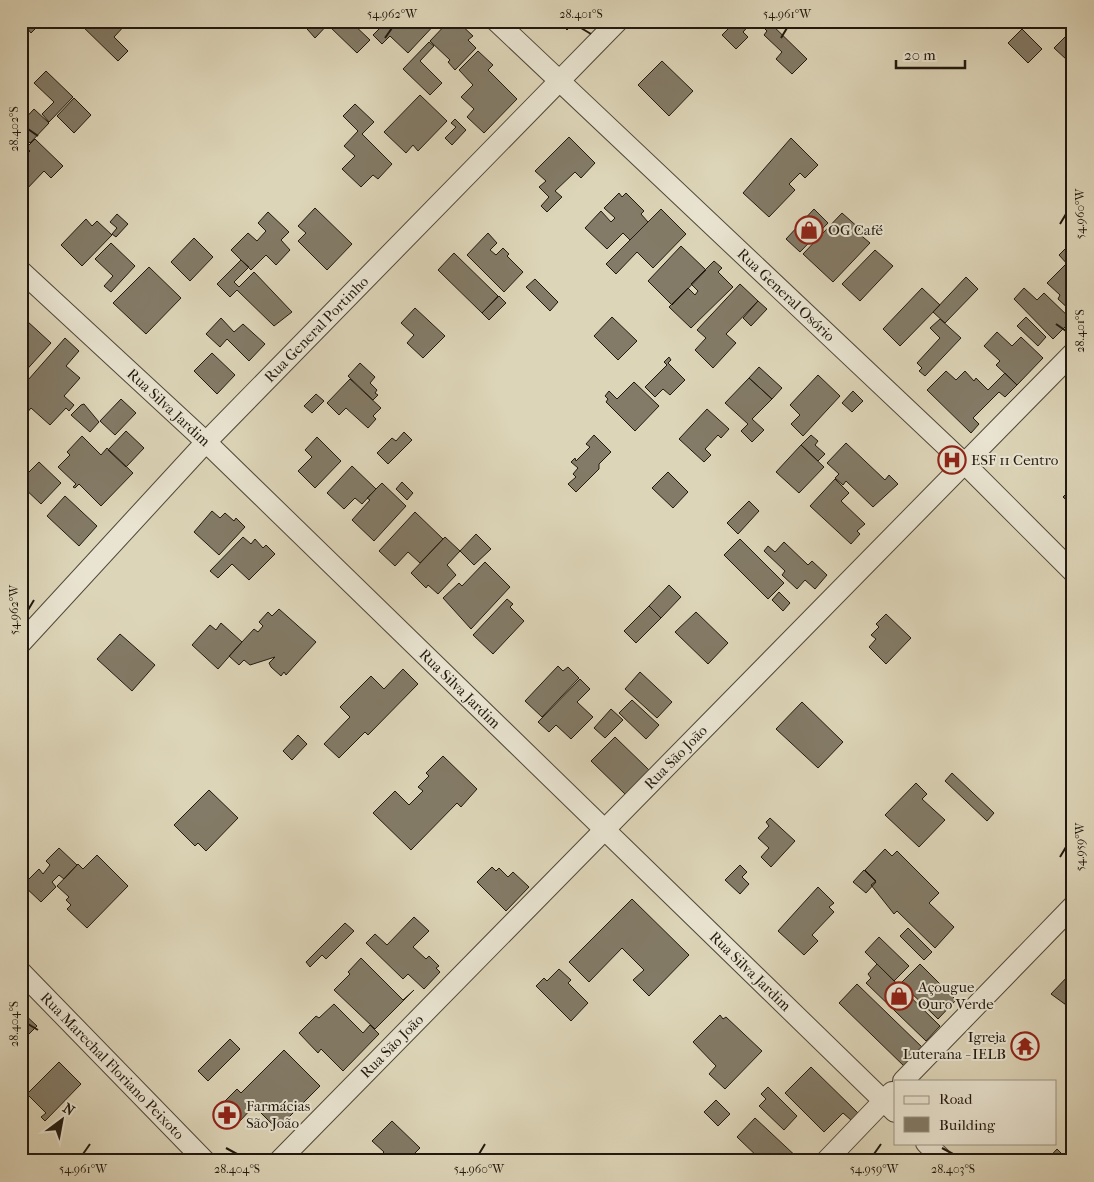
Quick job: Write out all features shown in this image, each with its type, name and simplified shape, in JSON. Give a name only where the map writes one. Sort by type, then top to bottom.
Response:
[{"type":"street","name":"Rua General Osório","points":[[496,21],[964,464],[1073,572]]},
{"type":"street","name":"Rua General Portinho","points":[[23,637],[206,442],[618,21]]},
{"type":"street","name":"Rua Silva Jardim","points":[[21,271],[206,442],[604,830],[891,1101]]},
{"type":"street","name":"Rua São João","points":[[279,1161],[1073,353]]},
{"type":"street","points":[[904,1080],[1073,906]]},
{"type":"street","name":"Rua Marechal Floriano Peixoto","points":[[21,972],[205,1161]]},
{"type":"street","points":[[826,1161],[891,1101]]},
{"type":"street","points":[[927,1144],[944,1161]]},
{"type":"building","points":[[21,21],[40,21],[41,23],[31,33]]},
{"type":"building","points":[[77,21],[125,21],[127,23],[114,37],[128,51],[118,61]]},
{"type":"building","points":[[300,21],[331,21],[315,38]]},
{"type":"building","points":[[333,21],[350,21],[370,40],[357,53],[329,26]]},
{"type":"building","points":[[387,21],[438,21],[408,53],[390,36],[382,44],[373,35]]},
{"type":"building","points":[[449,21],[457,21],[473,36],[468,40],[476,48],[455,70],[448,62],[450,60],[430,41]]},
{"type":"building","points":[[558,21],[576,21],[567,30]]},
{"type":"building","points":[[732,21],[753,21],[743,32],[748,37],[736,49],[722,35],[734,23]]},
{"type":"building","points":[[768,21],[807,59],[792,74],[776,59],[782,52],[764,35],[767,31],[762,26]]},
{"type":"building","points":[[1022,29],[1042,49],[1028,63],[1008,43]]},
{"type":"building","points":[[1073,29],[1073,54],[1067,60],[1054,48]]},
{"type":"building","points":[[429,42],[434,46],[420,61],[442,83],[430,95],[403,69]]},
{"type":"building","points":[[478,51],[493,65],[488,70],[517,99],[484,133],[467,117],[474,109],[461,97],[473,85],[459,70]]},
{"type":"building","points":[[662,61],[693,91],[669,116],[638,85]]},
{"type":"building","points":[[46,71],[73,97],[49,122],[42,114],[54,102],[34,83]]},
{"type":"building","points":[[420,95],[447,121],[418,151],[413,145],[406,153],[384,132]]},
{"type":"building","points":[[74,98],[91,115],[74,133],[57,116]]},
{"type":"building","points":[[355,104],[374,122],[362,134],[392,164],[378,179],[373,175],[361,187],[342,169],[355,156],[344,146],[358,131],[343,116]]},
{"type":"building","points":[[34,109],[49,123],[30,143],[23,135],[21,137],[21,123]]},
{"type":"building","points":[[455,119],[466,130],[452,145],[445,138],[456,127],[451,123]]},
{"type":"building","points":[[569,137],[595,163],[581,178],[575,172],[555,191],[562,197],[547,212],[541,206],[549,197],[539,187],[546,181],[535,171]]},
{"type":"building","points":[[791,138],[818,165],[805,178],[800,173],[789,184],[795,190],[769,217],[743,193]]},
{"type":"building","points":[[35,139],[63,166],[51,178],[44,171],[24,192],[21,190],[21,160],[30,151],[26,148]]},
{"type":"building","points":[[619,193],[622,197],[626,193],[644,211],[641,214],[648,222],[630,240],[623,233],[607,249],[585,228],[601,211],[611,222],[615,218],[604,208]]},
{"type":"building","points":[[315,208],[352,244],[327,270],[298,241],[306,233],[298,226]]},
{"type":"building","points":[[661,209],[686,234],[653,268],[637,252],[616,274],[606,264]]},
{"type":"building","points":[[814,209],[828,223],[800,252],[786,239]]},
{"type":"building","points":[[268,212],[289,232],[281,240],[290,250],[276,265],[266,255],[251,270],[231,250],[248,233],[257,241],[266,231],[258,223]]},
{"type":"building","points":[[842,213],[860,229],[857,232],[870,243],[833,282],[803,254]]},
{"type":"building","points":[[117,214],[128,224],[116,237],[112,234],[117,228],[110,222]]},
{"type":"building","points":[[86,219],[92,226],[97,221],[112,235],[82,266],[61,245]]},
{"type":"building","points":[[488,233],[497,243],[490,250],[496,255],[503,248],[509,254],[507,256],[523,272],[504,292],[467,255]]},
{"type":"building","points":[[194,238],[213,257],[190,281],[171,262]]},
{"type":"building","points":[[1073,241],[1073,263],[1069,266],[1059,255]]},
{"type":"building","points":[[111,243],[135,266],[111,292],[104,286],[113,276],[95,259]]},
{"type":"building","points":[[681,246],[706,270],[672,305],[648,281]]},
{"type":"building","points":[[875,250],[893,266],[860,301],[842,284]]},
{"type":"building","points":[[454,253],[498,296],[482,313],[438,270]]},
{"type":"building","points":[[241,260],[249,267],[234,282],[239,287],[254,272],[292,312],[274,326],[237,290],[230,297],[217,284]]},
{"type":"building","points":[[714,261],[722,268],[718,272],[733,287],[691,328],[669,307],[688,288],[695,295],[698,291],[691,284]]},
{"type":"building","points":[[1066,264],[1073,270],[1073,313],[1058,299],[1060,295],[1047,283]]},
{"type":"building","points":[[149,267],[181,298],[146,334],[113,303]]},
{"type":"building","points":[[966,277],[978,289],[945,323],[933,312]]},
{"type":"building","points":[[535,279],[558,302],[550,311],[526,287]]},
{"type":"building","points":[[740,284],[758,301],[726,334],[736,343],[713,368],[695,350],[706,338],[697,330]]},
{"type":"building","points":[[922,288],[940,305],[900,346],[883,329]]},
{"type":"building","points":[[1024,288],[1037,300],[1044,293],[1072,320],[1053,339],[1014,299]]},
{"type":"building","points":[[499,296],[506,303],[489,320],[482,313]]},
{"type":"building","points":[[758,301],[767,309],[751,326],[743,318]]},
{"type":"building","points":[[415,308],[445,336],[423,358],[407,343],[414,335],[401,323]]},
{"type":"building","points":[[612,317],[637,341],[618,360],[594,336]]},
{"type":"building","points":[[1026,317],[1046,337],[1038,346],[1017,326]]},
{"type":"building","points":[[221,318],[234,332],[243,324],[265,344],[249,361],[227,339],[220,347],[206,334]]},
{"type":"building","points":[[940,319],[961,338],[925,376],[919,371],[922,368],[917,363],[940,338],[930,328]]},
{"type":"building","points":[[27,321],[51,343],[21,376],[21,328]]},
{"type":"building","points":[[997,332],[1012,346],[1021,337],[1043,358],[1017,385],[996,365],[1000,361],[984,346]]},
{"type":"building","points":[[65,338],[79,351],[66,366],[80,378],[64,396],[74,405],[69,411],[66,408],[50,425],[31,408],[26,414],[21,410],[21,388]]},
{"type":"building","points":[[212,353],[235,375],[217,394],[194,371]]},
{"type":"building","points":[[669,357],[671,360],[668,363],[685,380],[670,395],[663,389],[655,397],[645,387],[667,365],[664,362]]},
{"type":"building","points":[[360,363],[375,377],[370,383],[377,390],[375,393],[378,395],[373,400],[348,376]]},
{"type":"building","points":[[759,367],[782,388],[772,399],[749,378]]},
{"type":"building","points":[[946,371],[956,380],[965,371],[974,381],[976,378],[988,390],[1005,373],[1017,385],[1005,397],[999,392],[973,418],[979,424],[971,433],[927,390]]},
{"type":"building","points":[[818,375],[840,396],[803,436],[791,424],[800,415],[790,405]]},
{"type":"building","points":[[749,378],[772,399],[752,419],[764,430],[752,442],[741,431],[748,424],[725,403]]},
{"type":"building","points":[[350,379],[381,408],[373,416],[376,419],[368,428],[346,408],[339,415],[327,403]]},
{"type":"building","points":[[634,382],[659,406],[635,431],[606,402],[608,399],[605,396],[609,391],[617,399]]},
{"type":"building","points":[[853,391],[863,401],[852,412],[842,403]]},
{"type":"building","points":[[316,394],[324,401],[312,413],[304,406]]},
{"type":"building","points":[[121,399],[136,413],[115,435],[100,421]]},
{"type":"building","points":[[84,404],[99,422],[90,432],[71,415]]},
{"type":"building","points":[[707,409],[729,429],[721,438],[718,435],[705,449],[711,455],[704,462],[679,439]]},
{"type":"building","points":[[126,431],[144,448],[126,467],[108,450]]},
{"type":"building","points":[[404,432],[412,440],[388,464],[377,453],[392,438],[396,441]]},
{"type":"building","points":[[594,435],[611,452],[599,464],[599,469],[576,492],[568,484],[576,477],[573,474],[578,468],[571,462],[575,458],[576,461],[590,447],[586,444]]},
{"type":"building","points":[[811,435],[818,441],[815,445],[825,454],[818,461],[801,445]]},
{"type":"building","points":[[82,436],[101,455],[107,448],[133,473],[101,506],[79,484],[75,488],[73,487],[76,484],[58,467],[70,455],[67,452]]},
{"type":"building","points":[[317,437],[341,461],[315,488],[298,471],[312,457],[305,450]]},
{"type":"building","points":[[846,443],[885,480],[889,475],[898,484],[873,507],[846,481],[843,485],[835,478],[839,474],[827,463]]},
{"type":"building","points":[[801,445],[824,467],[799,493],[776,472]]},
{"type":"building","points":[[39,462],[61,483],[41,504],[21,485],[21,480]]},
{"type":"building","points":[[352,466],[376,489],[362,504],[355,498],[344,509],[327,493]]},
{"type":"building","points":[[668,472],[688,492],[673,508],[652,488]]},
{"type":"building","points":[[835,479],[849,493],[841,501],[865,524],[857,531],[860,534],[851,544],[810,506]]},
{"type":"building","points":[[402,482],[413,493],[407,500],[396,489]]},
{"type":"building","points":[[382,483],[406,506],[374,541],[352,520],[370,500],[367,498]]},
{"type":"building","points":[[1073,487],[1073,506],[1063,497]]},
{"type":"building","points":[[65,496],[97,526],[79,546],[47,516]]},
{"type":"building","points":[[749,501],[759,511],[738,534],[727,523]]},
{"type":"building","points":[[212,511],[220,518],[225,513],[234,521],[236,518],[245,527],[219,555],[194,532]]},
{"type":"building","points":[[415,512],[443,539],[420,563],[408,552],[395,566],[379,551]]},
{"type":"building","points":[[476,534],[491,549],[474,565],[460,551]]},
{"type":"building","points":[[243,537],[251,544],[255,539],[263,548],[266,545],[275,554],[249,580],[232,564],[218,578],[210,571]]},
{"type":"building","points":[[445,537],[460,551],[447,565],[456,575],[438,594],[428,585],[426,588],[411,573]]},
{"type":"building","points":[[740,539],[784,583],[768,599],[724,555]]},
{"type":"building","points":[[784,542],[808,565],[812,561],[827,575],[815,589],[805,580],[797,589],[782,575],[785,571],[764,551],[768,546],[775,552]]},
{"type":"building","points":[[485,562],[510,587],[471,629],[443,598],[459,583],[462,586]]},
{"type":"building","points":[[669,585],[681,597],[661,618],[649,606]]},
{"type":"building","points":[[779,592],[790,603],[783,611],[772,600]]},
{"type":"building","points":[[507,599],[513,604],[510,607],[524,621],[493,654],[473,635]]},
{"type":"building","points":[[649,606],[661,618],[636,643],[624,631]]},
{"type":"building","points":[[279,609],[316,642],[286,675],[284,672],[281,676],[271,667],[269,663],[275,657],[250,665],[244,660],[239,665],[229,656],[254,629],[258,632],[263,626],[259,622],[268,612],[272,616]]},
{"type":"building","points":[[696,612],[728,643],[708,664],[675,632]]},
{"type":"building","points":[[886,614],[911,638],[886,664],[869,647],[876,639],[871,635],[879,627],[876,624]]},
{"type":"building","points":[[221,623],[242,642],[218,669],[192,645],[210,625],[216,630]]},
{"type":"building","points":[[120,634],[155,665],[132,691],[97,659]]},
{"type":"building","points":[[558,666],[563,671],[568,667],[579,678],[542,717],[525,701]]},
{"type":"building","points":[[403,669],[418,684],[368,735],[365,732],[339,758],[324,744],[350,717],[340,707],[371,676],[384,689]]},
{"type":"building","points":[[640,672],[672,702],[657,718],[625,689]]},
{"type":"building","points":[[580,679],[590,689],[577,702],[593,717],[571,739],[556,725],[549,732],[538,722]]},
{"type":"building","points":[[632,700],[659,725],[646,739],[619,713]]},
{"type":"building","points":[[802,702],[843,742],[818,768],[776,729]]},
{"type":"building","points":[[611,709],[623,720],[605,738],[594,728]]},
{"type":"building","points":[[298,735],[307,744],[292,760],[283,751]]},
{"type":"building","points":[[615,737],[649,770],[625,794],[591,761]]},
{"type":"building","points":[[443,756],[477,789],[461,807],[457,803],[411,850],[373,813],[395,791],[409,805],[423,791],[418,787],[429,776],[426,773]]},
{"type":"building","points":[[952,773],[994,813],[987,821],[945,781]]},
{"type":"building","points":[[916,783],[927,794],[922,799],[945,820],[919,847],[885,815]]},
{"type":"building","points":[[209,790],[238,818],[206,851],[198,843],[195,846],[174,825]]},
{"type":"building","points":[[770,818],[795,841],[771,867],[761,857],[769,848],[758,838],[769,826],[766,822]]},
{"type":"building","points":[[59,848],[77,865],[64,879],[59,875],[52,882],[56,887],[41,902],[23,885],[39,869],[43,874],[50,865],[46,861]]},
{"type":"building","points":[[885,849],[892,856],[897,851],[939,893],[929,903],[954,927],[935,948],[897,911],[894,914],[871,885],[876,881],[865,870]]},
{"type":"building","points":[[97,855],[128,886],[87,928],[67,909],[71,905],[66,900],[69,897],[57,886],[78,864],[83,869]]},
{"type":"building","points":[[740,865],[747,872],[742,877],[749,884],[740,894],[725,880]]},
{"type":"building","points":[[492,867],[496,871],[499,868],[508,877],[513,872],[529,887],[506,911],[477,882]]},
{"type":"building","points":[[864,870],[876,882],[866,893],[853,882]]},
{"type":"building","points":[[818,887],[834,903],[829,907],[834,912],[812,935],[818,941],[804,955],[778,931]]},
{"type":"building","points":[[632,899],[689,955],[649,996],[633,980],[644,970],[622,948],[589,982],[569,962]]},
{"type":"building","points":[[414,917],[429,931],[413,947],[426,959],[429,956],[439,966],[436,968],[440,972],[424,989],[408,974],[403,979],[366,943],[375,934],[387,945]]},
{"type":"building","points":[[345,923],[354,931],[326,959],[322,955],[310,967],[306,962]]},
{"type":"building","points":[[908,928],[932,952],[924,960],[900,936]]},
{"type":"building","points":[[879,937],[909,966],[894,981],[865,952]]},
{"type":"building","points":[[361,958],[403,1000],[414,990],[375,1029],[334,990],[350,974],[348,972]]},
{"type":"building","points":[[877,964],[940,1026],[926,1041],[866,983],[871,978],[868,974]]},
{"type":"building","points":[[920,964],[956,1000],[938,1019],[901,983]]},
{"type":"building","points":[[559,969],[571,980],[568,983],[588,1003],[571,1021],[536,986],[544,978],[547,981]]},
{"type":"building","points":[[1069,975],[1073,979],[1073,1010],[1051,994]]},
{"type":"building","points":[[857,984],[924,1049],[906,1068],[839,1003]]},
{"type":"building","points":[[334,1004],[363,1033],[370,1025],[379,1034],[343,1071],[321,1049],[318,1053],[299,1033],[316,1016],[319,1018]]},
{"type":"building","points":[[21,1011],[37,1026],[21,1042]]},
{"type":"building","points":[[720,1015],[723,1019],[726,1017],[762,1051],[725,1089],[709,1074],[716,1066],[693,1042]]},
{"type":"building","points":[[230,1039],[240,1049],[208,1081],[198,1071]]},
{"type":"building","points":[[284,1050],[320,1086],[277,1129],[254,1106],[238,1123],[221,1105],[237,1089],[241,1093]]},
{"type":"building","points":[[59,1062],[81,1084],[45,1121],[41,1117],[46,1113],[27,1094]]},
{"type":"building","points":[[811,1067],[858,1113],[851,1120],[843,1113],[824,1132],[785,1093]]},
{"type":"building","points":[[768,1087],[797,1116],[784,1130],[759,1106],[766,1099],[761,1094]]},
{"type":"building","points":[[716,1100],[730,1114],[718,1126],[704,1112]]},
{"type":"building","points":[[755,1118],[801,1161],[762,1161],[737,1137]]},
{"type":"building","points":[[392,1121],[420,1148],[413,1155],[419,1161],[377,1159],[384,1152],[372,1141]]},
{"type":"building","points":[[1072,1146],[1073,1161],[1046,1161],[1057,1149],[1063,1155]]},
{"type":"place","name":"OG Café","points":[[809,230]]},
{"type":"place","name":"ESF 11 Centro","points":[[952,460]]},
{"type":"place","name":"Açougue Ouro Verde","points":[[899,996]]},
{"type":"place","name":"Igreja Luterana - IELB","points":[[1025,1046]]},
{"type":"place","name":"Farmácias São João","points":[[227,1115]]}]
